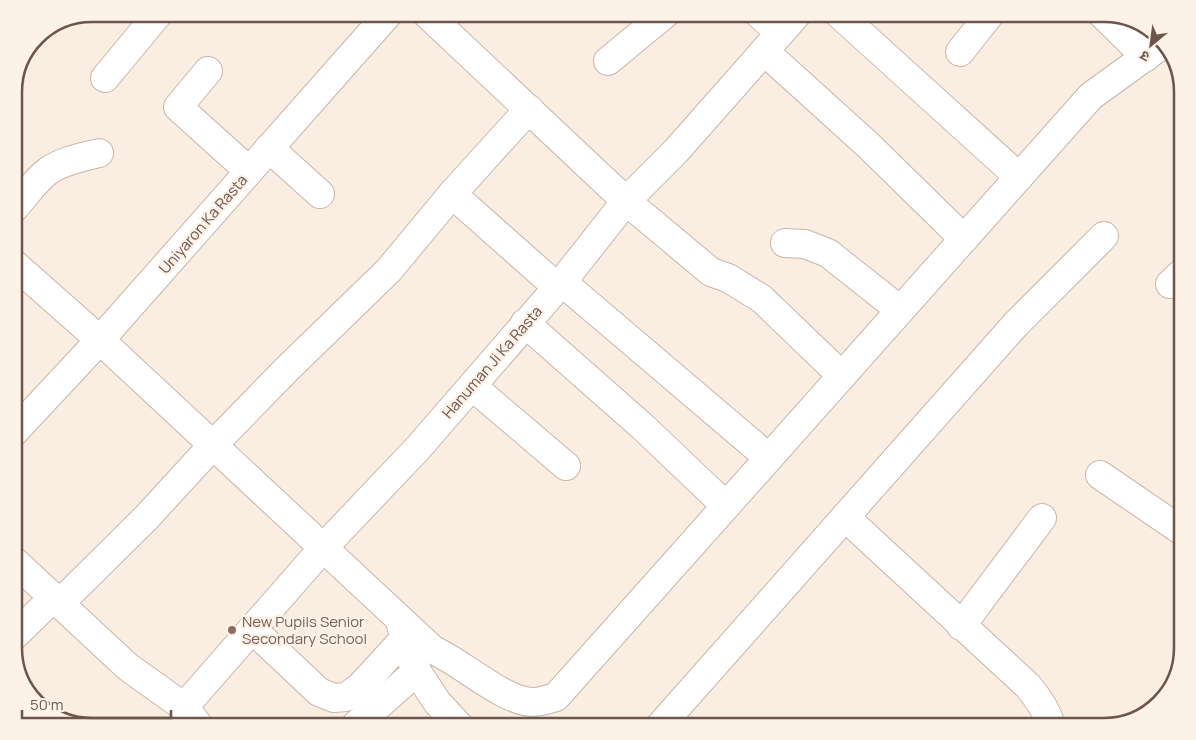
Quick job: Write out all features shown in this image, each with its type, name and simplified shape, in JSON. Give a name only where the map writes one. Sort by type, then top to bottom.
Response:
[{"type":"street","points":[[105,78],[151,22]]},
{"type":"street","name":"Uniyaron Ka Rasta","points":[[23,422],[100,340],[381,22]]},
{"type":"street","points":[[436,22],[626,200],[711,272],[728,278],[762,299],[842,376]]},
{"type":"street","points":[[608,61],[655,22]]},
{"type":"street","points":[[767,22],[780,33],[868,145],[964,238]]},
{"type":"street","points":[[848,22],[1019,177]]},
{"type":"street","points":[[960,52],[984,22]]},
{"type":"street","points":[[23,272],[100,340],[323,548],[402,629],[433,650],[449,656],[511,698],[534,702],[556,697],[1091,96],[1154,50],[1116,24]]},
{"type":"street","name":"Hanuman Ji Ka Rasta","points":[[191,717],[252,629],[323,548],[418,448],[559,284],[626,200],[676,152],[780,33]]},
{"type":"street","points":[[208,71],[178,107],[249,171]]},
{"type":"street","points":[[23,628],[56,601],[146,518],[212,446],[286,370],[389,270],[452,194],[529,109]]},
{"type":"street","points":[[270,148],[320,194]]},
{"type":"street","points":[[23,198],[49,170],[71,161],[100,153]]},
{"type":"street","points":[[452,194],[769,458]]},
{"type":"street","points":[[667,718],[1016,324],[1104,236]]},
{"type":"street","points":[[785,243],[805,244],[828,253],[900,310]]},
{"type":"street","points":[[526,323],[643,427],[726,506]]},
{"type":"street","points":[[472,386],[566,466]]},
{"type":"street","points":[[1100,475],[1174,525]]},
{"type":"street","points":[[845,517],[1028,686],[1038,698],[1048,718]]},
{"type":"street","points":[[962,626],[1042,518]]},
{"type":"street","points":[[23,569],[128,667],[191,717]]},
{"type":"street","points":[[252,629],[319,692],[334,698],[346,697],[361,686],[402,629]]},
{"type":"street","points":[[402,629],[417,671],[437,702],[452,718]]},
{"type":"street","points":[[364,718],[417,671]]},
{"type":"place","name":"New Pupils Senior Secondary School","points":[[232,630]]}]
